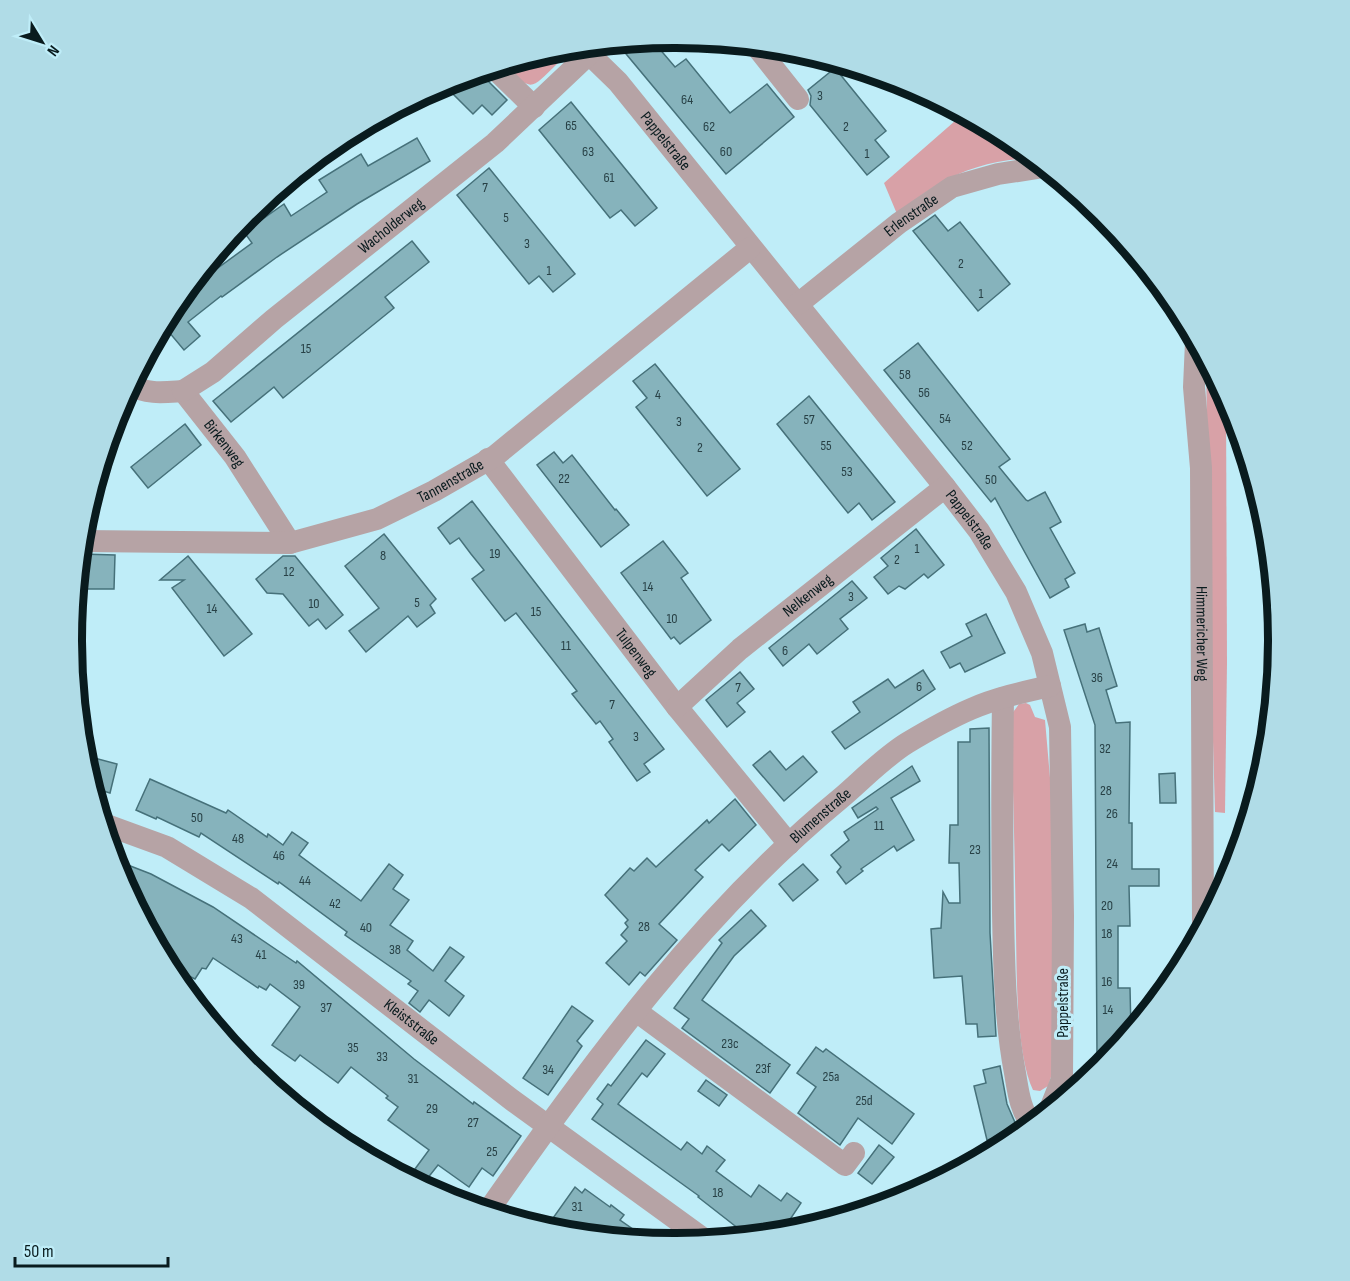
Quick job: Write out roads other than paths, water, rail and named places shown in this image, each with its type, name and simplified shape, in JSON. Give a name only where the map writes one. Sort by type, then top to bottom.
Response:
[{"type":"street","name":"Pappelstraße","points":[[590,54],[618,82],[945,487],[979,531],[1016,592],[1042,653],[1060,727],[1063,916],[1062,1079],[1056,1094]]},
{"type":"street","points":[[763,55],[798,99]]},
{"type":"street","name":"Wacholderweg","points":[[183,391],[213,372],[284,311],[495,143],[534,107],[581,56]]},
{"type":"street","points":[[501,74],[534,107]]},
{"type":"street","name":"Erlenstraße","points":[[798,304],[899,223],[952,187],[998,174],[1034,169]]},
{"type":"street","name":"Tannenstraße","points":[[91,541],[290,543],[377,519],[434,491],[495,456],[750,248]]},
{"type":"street","name":"Himmericher Weg","points":[[1195,358],[1194,387],[1201,468],[1203,909]]},
{"type":"street","points":[[139,389],[160,393],[183,391]]},
{"type":"street","name":"Birkenweg","points":[[183,391],[235,457],[290,543]]},
{"type":"street","name":"Tulpenweg","points":[[488,459],[677,707],[789,844]]},
{"type":"street","name":"Nelkenweg","points":[[677,707],[740,649],[945,487]]},
{"type":"street","name":"Blumenstraße","points":[[493,1204],[548,1126],[636,1011],[737,892],[812,822],[906,744],[970,709],[1050,686]]},
{"type":"street","points":[[1003,698],[1004,961],[1009,1041],[1017,1087],[1027,1117]]},
{"type":"street","name":"Kleiststraße","points":[[113,827],[167,847],[251,898],[548,1126],[695,1232]]},
{"type":"street","points":[[636,1011],[845,1165],[854,1153]]}]
